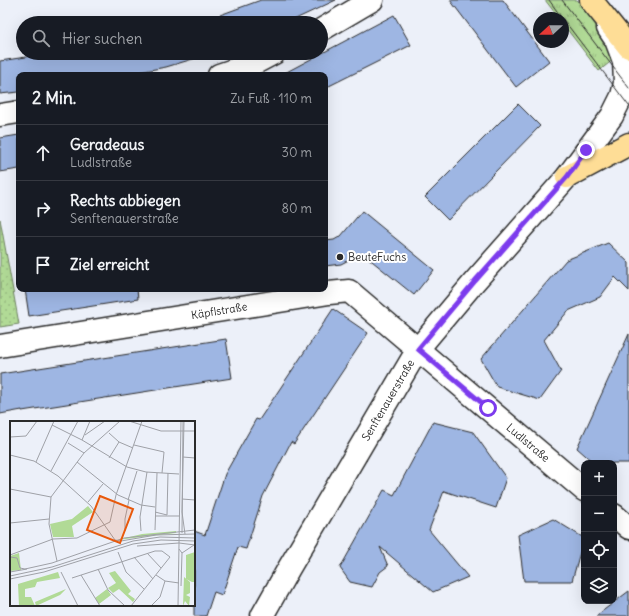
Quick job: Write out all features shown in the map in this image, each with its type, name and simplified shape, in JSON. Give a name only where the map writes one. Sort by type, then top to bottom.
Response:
[{"type":"highway","points":[[591,0],[629,47]]},
{"type":"highway","points":[[567,177],[629,144]]},
{"type":"street","points":[[328,26],[372,0]]},
{"type":"street","name":"Senftenauerstraße","points":[[262,616],[418,349],[475,281],[567,177],[612,116],[622,96],[625,82],[624,61],[616,40],[591,0]]},
{"type":"street","points":[[228,72],[261,60]]},
{"type":"street","points":[[0,115],[16,112]]},
{"type":"street","name":"Käpflstraße","points":[[0,346],[349,291],[418,349]]},
{"type":"street","name":"Ludlstraße","points":[[418,349],[581,487]]},
{"type":"street","points":[[617,518],[629,528]]},
{"type":"green space","points":[[545,0],[577,0],[607,41],[614,59],[599,71],[569,32],[569,12],[554,12]]},
{"type":"green space","points":[[0,219],[19,324],[0,327]]},
{"type":"building","points":[[261,0],[336,0],[302,16],[217,16]]},
{"type":"building","points":[[450,0],[503,0],[533,40],[533,48],[539,48],[549,61],[516,87]]},
{"type":"building","points":[[394,15],[411,45],[328,86],[328,72],[287,72],[309,60],[328,60],[328,50]]},
{"type":"building","points":[[16,59],[16,60],[190,60],[166,67],[138,72],[16,72],[16,92],[0,94],[0,61]]},
{"type":"building","points":[[518,104],[540,126],[448,220],[425,197]]},
{"type":"building","points":[[16,135],[16,169],[0,172],[0,138]]},
{"type":"building","points":[[362,211],[434,270],[414,295],[362,253],[341,264],[328,266],[328,241],[334,240],[341,236]]},
{"type":"building","points":[[608,243],[629,263],[629,291],[615,277],[600,297],[568,311],[544,340],[561,371],[540,400],[497,387],[481,359],[566,260]]},
{"type":"building","points":[[25,292],[137,292],[138,299],[29,316]]},
{"type":"building","points":[[333,309],[368,333],[294,444],[291,442],[263,496],[246,549],[238,547],[222,595],[214,592],[206,616],[194,616],[195,531],[205,535],[225,474],[256,419],[259,420]]},
{"type":"building","points":[[629,334],[629,463],[617,463],[617,460],[591,460],[577,448]]},
{"type":"building","points":[[226,339],[232,378],[0,414],[0,374]]},
{"type":"building","points":[[433,422],[473,432],[506,478],[496,508],[444,491],[429,530],[468,577],[433,592],[380,547],[388,566],[380,572],[372,587],[350,582],[340,568],[384,490],[394,495]]},
{"type":"building","points":[[553,519],[581,536],[581,549],[572,581],[524,581],[518,535]]},
{"type":"building","points":[[629,591],[629,616],[596,616],[612,604],[617,604],[617,600]]},
{"type":"tram line","points":[[549,0],[558,12]]},
{"type":"tram line","points":[[562,0],[629,88]]},
{"type":"tram line","points":[[569,27],[629,106]]},
{"type":"place","name":"BeuteFuchs","points":[[340,257]]},
{"type":"route","points":[[488,408],[418,349],[475,281],[567,177],[586,150]]}]
